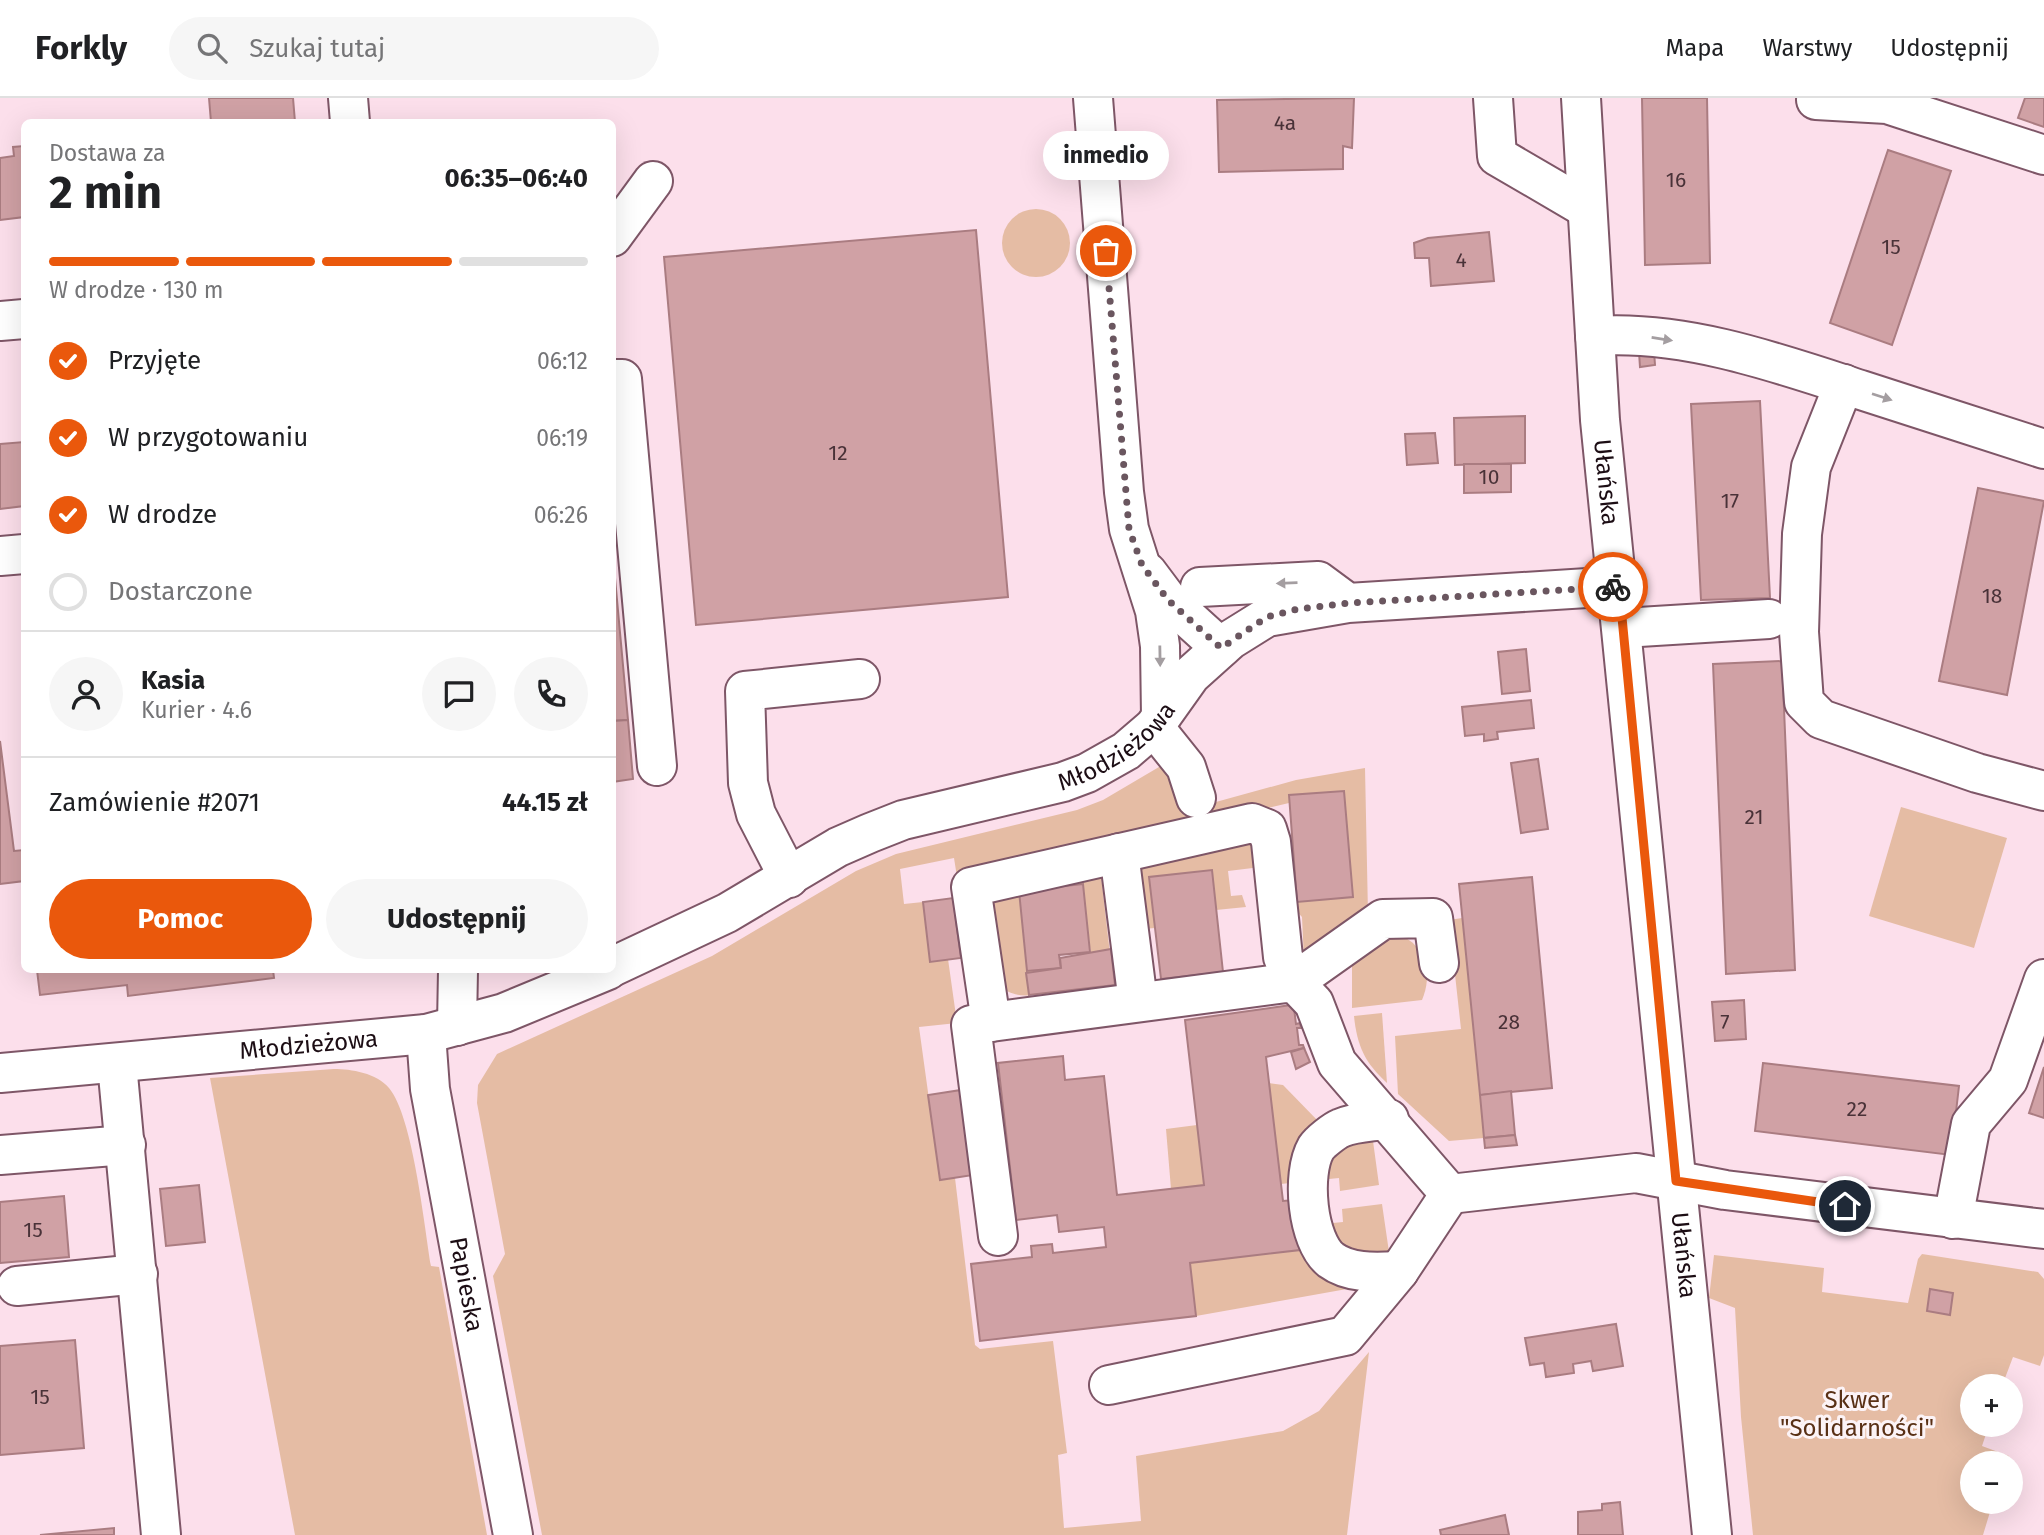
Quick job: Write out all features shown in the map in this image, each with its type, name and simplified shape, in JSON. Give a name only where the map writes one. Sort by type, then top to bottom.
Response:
[{"type":"street","points":[[348,98],[350,119]]},
{"type":"street","points":[[1093,98],[1124,492],[1129,529],[1155,611],[1160,646],[1157,722],[1186,767],[1199,817]]},
{"type":"street","points":[[1493,98],[1497,156],[1586,208]]},
{"type":"street","name":"Ułańska","points":[[1581,98],[1595,337],[1712,1535]]},
{"type":"street","points":[[1816,100],[1887,104],[2044,155]]},
{"type":"street","points":[[616,232],[653,181]]},
{"type":"street","points":[[0,321],[21,319]]},
{"type":"street","points":[[1595,337],[1633,334],[1698,345],[1791,367],[2044,449]]},
{"type":"street","points":[[616,379],[622,379],[657,765]]},
{"type":"street","points":[[1844,384],[1811,467],[1802,534],[1799,632],[1804,702],[1821,719],[1977,773],[2044,791]]},
{"type":"street","points":[[0,556],[21,554]]},
{"type":"street","points":[[1142,565],[1200,587],[1318,581],[1349,603]]},
{"type":"street","points":[[1142,565],[1168,600],[1226,644]]},
{"type":"street","name":"Młodzieżowa","points":[[616,965],[727,913],[838,847],[903,820],[1029,791],[1087,773],[1126,751],[1157,722],[1191,675],[1226,644],[1267,617],[1349,603],[1619,586]]},
{"type":"street","points":[[1200,587],[1217,608],[1226,644]]},
{"type":"street","points":[[1623,628],[1769,619]]},
{"type":"street","points":[[789,878],[756,814],[748,783],[745,691],[860,679]]},
{"type":"street","points":[[991,1022],[971,887],[1119,853],[1199,817],[1252,823],[1267,830],[1283,957],[1294,982],[1314,1003],[1337,1063],[1359,1091],[1389,1119],[1450,1194]]},
{"type":"street","points":[[1119,853],[1138,1002]]},
{"type":"street","points":[[998,1236],[971,1025],[1294,982],[1383,919],[1433,918],[1439,963]]},
{"type":"street","name":"Papieska","points":[[457,973],[441,1030],[430,1089],[513,1535]]},
{"type":"street","name":"Młodzieżowa","points":[[0,1073],[117,1064],[441,1030],[505,1013],[598,973]]},
{"type":"street","points":[[1953,1219],[1971,1124],[2008,1080],[2044,979]]},
{"type":"street","points":[[117,1064],[161,1535]]},
{"type":"street","points":[[1389,1119],[1341,1128],[1317,1146],[1310,1164],[1309,1204],[1318,1244],[1330,1259],[1347,1269],[1399,1270]]},
{"type":"street","points":[[0,1155],[126,1145]]},
{"type":"street","points":[[1109,1385],[1345,1336],[1399,1270],[1450,1194],[1636,1173],[1676,1181],[2044,1229]]},
{"type":"street","points":[[17,1286],[138,1274]]},
{"type":"green space","points":[[1036,209],[1049,212],[1060,219],[1067,230],[1070,243],[1067,256],[1060,267],[1049,274],[1036,277],[1023,274],[1012,267],[1005,256],[1002,243],[1005,230],[1012,219],[1023,212]]},
{"type":"green space","points":[[1159,767],[1164,767],[1190,808],[1194,825],[957,877],[954,858],[900,869],[904,904],[923,902],[930,961],[948,959],[957,1023],[919,1027],[940,1179],[955,1178],[975,1345],[980,1349],[1053,1341],[1067,1453],[1058,1455],[1064,1528],[1141,1521],[1136,1456],[1283,1431],[1319,1411],[1369,1352],[1347,1535],[542,1535],[493,1276],[505,1254],[477,1103],[478,1085],[497,1054],[712,956],[856,871],[896,854],[1077,810],[1103,800]]},
{"type":"green space","points":[[1365,768],[1368,914],[1304,960],[1302,917],[1289,903],[1353,897],[1344,791],[1289,795],[1289,803],[1208,822],[1205,805],[1296,780]]},
{"type":"green space","points":[[1901,807],[2007,838],[1974,948],[1869,916]]},
{"type":"green space","points":[[1253,832],[1261,867],[1228,871],[1231,896],[1242,895],[1246,907],[1216,910],[1212,870],[1150,877],[1155,928],[1142,929],[1135,869]]},
{"type":"green space","points":[[1100,867],[1110,954],[1092,964],[1083,885],[1019,892],[1027,971],[1061,968],[1063,990],[1030,995],[1006,991],[1000,985],[984,892]]},
{"type":"green space","points":[[1462,918],[1484,1138],[1449,1141],[1398,1094],[1395,1036],[1461,1029],[1449,920]]},
{"type":"green space","points":[[1400,935],[1416,946],[1425,962],[1427,980],[1422,1000],[1352,1008],[1352,960],[1366,942]]},
{"type":"green space","points":[[1382,1013],[1387,1083],[1363,1053],[1354,1016]]},
{"type":"green space","points":[[334,1069],[363,1073],[384,1083],[397,1102],[405,1122],[431,1266],[439,1267],[487,1535],[295,1535],[210,1078]]},
{"type":"green space","points":[[1269,1083],[1283,1085],[1320,1123],[1290,1183],[1281,1184]]},
{"type":"green space","points":[[1197,1125],[1204,1185],[1171,1189],[1166,1129]]},
{"type":"green space","points":[[1373,1141],[1379,1185],[1340,1191],[1339,1178],[1319,1180],[1320,1165],[1349,1143]]},
{"type":"green space","points":[[1382,1204],[1389,1252],[1367,1255],[1347,1252],[1323,1224],[1343,1222],[1342,1209]]},
{"type":"green space","points":[[1300,1250],[1309,1262],[1358,1287],[1196,1316],[1190,1263]]},
{"type":"green space","name":"Skwer \"Solidarności\"","points":[[1922,1254],[2038,1272],[2044,1279],[2044,1355],[2040,1366],[2013,1357],[2007,1374],[1960,1374],[1960,1437],[1985,1437],[1982,1446],[1996,1451],[1960,1451],[1960,1514],[1989,1514],[1983,1535],[1753,1535],[1741,1417],[1735,1308],[1709,1298],[1714,1255],[1824,1268],[1822,1292],[1908,1303],[1918,1259]]},
{"type":"building","points":[[209,98],[293,98],[295,119],[211,119]]},
{"type":"building","points":[[1354,98],[1352,148],[1343,146],[1343,169],[1219,172],[1217,100]]},
{"type":"building","points":[[1642,98],[1707,98],[1710,263],[1645,265]]},
{"type":"building","points":[[2025,98],[2044,98],[2044,127],[2018,118]]},
{"type":"building","points":[[21,146],[21,217],[0,220],[0,158],[14,156],[13,147]]},
{"type":"building","points":[[1888,150],[1951,171],[1892,345],[1830,323]]},
{"type":"building","points":[[976,230],[1008,597],[696,625],[664,257]]},
{"type":"building","points":[[1489,232],[1494,281],[1431,286],[1429,258],[1415,258],[1414,243],[1428,238]]},
{"type":"building","points":[[1654,351],[1655,365],[1640,367],[1639,352]]},
{"type":"building","points":[[1760,401],[1770,598],[1701,600],[1691,404]]},
{"type":"building","points":[[1525,416],[1525,463],[1455,465],[1454,418]]},
{"type":"building","points":[[1435,433],[1438,463],[1407,465],[1405,434]]},
{"type":"building","points":[[21,442],[21,506],[0,509],[0,444]]},
{"type":"building","points":[[1464,464],[1511,464],[1511,492],[1464,493]]},
{"type":"building","points":[[1978,488],[2044,501],[2007,695],[1939,681]]},
{"type":"building","points":[[616,589],[628,720],[616,721]]},
{"type":"building","points":[[1526,649],[1530,691],[1502,694],[1498,652]]},
{"type":"building","points":[[1782,661],[1795,970],[1726,974],[1713,664]]},
{"type":"building","points":[[1531,700],[1534,728],[1497,732],[1498,739],[1484,741],[1484,734],[1465,736],[1462,707]]},
{"type":"building","points":[[628,720],[633,779],[616,781],[616,721]]},
{"type":"building","points":[[0,741],[14,851],[21,850],[21,881],[0,884]]},
{"type":"building","points":[[1538,759],[1548,829],[1521,833],[1511,763]]},
{"type":"building","points":[[1344,791],[1353,897],[1297,902],[1289,795]]},
{"type":"building","points":[[1212,870],[1223,972],[1161,979],[1149,877]]},
{"type":"building","points":[[1532,877],[1552,1088],[1480,1095],[1459,884]]},
{"type":"building","points":[[1083,884],[1090,952],[1059,955],[1061,968],[1027,971],[1019,891]]},
{"type":"building","points":[[953,898],[961,958],[930,962],[923,902]]},
{"type":"building","points":[[1111,949],[1115,985],[1029,995],[1026,973],[1061,968],[1060,958]]},
{"type":"building","points":[[37,973],[273,973],[274,978],[128,996],[127,985],[40,995]]},
{"type":"building","points":[[1744,1000],[1746,1039],[1715,1041],[1712,1002]]},
{"type":"building","points":[[1298,1004],[1294,1008],[1296,1024],[1300,1023],[1301,1028],[1297,1028],[1299,1045],[1304,1048],[1266,1057],[1283,1201],[1294,1200],[1300,1250],[1190,1263],[1196,1316],[980,1341],[971,1264],[1032,1257],[1031,1246],[1052,1244],[1053,1253],[1106,1247],[1104,1227],[1059,1232],[1057,1215],[1016,1220],[998,1063],[1063,1056],[1065,1080],[1104,1076],[1117,1195],[1204,1185],[1185,1020]]},
{"type":"building","points":[[1304,1048],[1310,1062],[1296,1069],[1291,1052]]},
{"type":"building","points":[[1763,1063],[1959,1086],[1951,1155],[1755,1131]]},
{"type":"building","points":[[2044,1067],[2044,1118],[2029,1113]]},
{"type":"building","points":[[961,1090],[973,1175],[940,1180],[928,1095]]},
{"type":"building","points":[[1511,1091],[1515,1135],[1484,1138],[1480,1095]]},
{"type":"building","points":[[1515,1135],[1517,1145],[1485,1148],[1484,1138]]},
{"type":"building","points":[[199,1185],[205,1242],[166,1246],[160,1189]]},
{"type":"building","points":[[64,1196],[69,1257],[0,1263],[0,1202]]},
{"type":"building","points":[[1930,1289],[1953,1293],[1950,1315],[1927,1311]]},
{"type":"building","points":[[1616,1324],[1623,1366],[1593,1371],[1591,1361],[1573,1364],[1574,1373],[1546,1377],[1544,1363],[1530,1365],[1525,1338]]},
{"type":"building","points":[[75,1340],[84,1448],[0,1455],[0,1346]]},
{"type":"building","points":[[1620,1502],[1623,1535],[1578,1535],[1578,1512],[1602,1510],[1602,1504]]},
{"type":"building","points":[[1505,1515],[1509,1535],[1441,1535],[1440,1530]]},
{"type":"building","points":[[114,1528],[114,1535],[40,1535]]},
{"type":"way so far","points":[[1106,251],[1129,529],[1142,565],[1168,600],[1221,648],[1267,617],[1298,609],[1349,603],[1613,587]]},
{"type":"place","name":"inmedio","points":[[1106,251]]},
{"type":"route","points":[[1613,587],[1619,586],[1676,1181],[1845,1206]]}]
